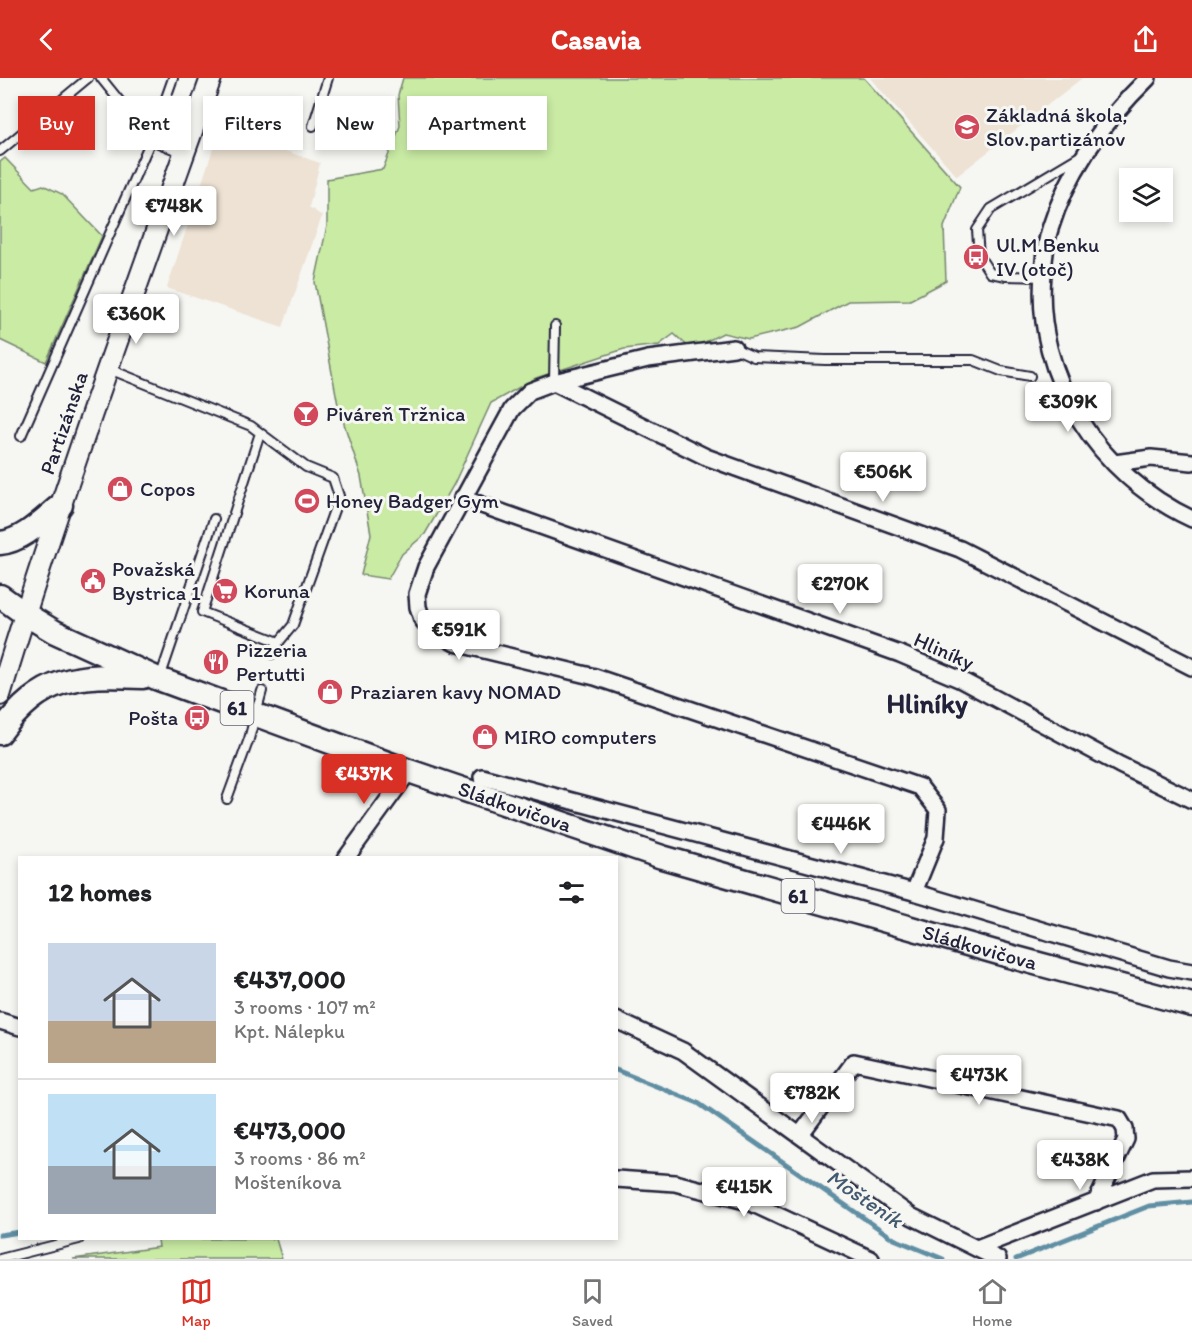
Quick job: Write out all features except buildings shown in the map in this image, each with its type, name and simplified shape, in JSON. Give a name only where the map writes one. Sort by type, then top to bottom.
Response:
[{"type":"main road","name":"Partizánska","points":[[0,695],[108,369],[212,78]]},
{"type":"main road","points":[[0,543],[15,539],[27,532],[61,506]]},
{"type":"main road","name":"61","points":[[0,596],[25,614]]},
{"type":"main road","name":"Sládkovičova","points":[[25,614],[55,632],[158,679],[409,771],[474,783],[662,857],[998,953],[1192,1005]]},
{"type":"main road","points":[[0,733],[22,708],[56,684],[72,678],[103,675],[158,679]]},
{"type":"street","points":[[1148,78],[1084,153],[1066,187],[1049,231],[1042,281],[1045,332],[1063,391],[1093,439],[1140,488],[1192,519]]},
{"type":"street","points":[[734,348],[648,358],[554,382],[521,398],[512,409],[426,567],[417,594],[418,607],[422,619],[429,628],[455,643],[596,677],[920,787],[938,810],[936,838],[914,892]]},
{"type":"street","points":[[554,382],[706,457],[960,549],[1192,667]]},
{"type":"street","points":[[1114,463],[1151,459],[1192,462]]},
{"type":"street","name":"Hliníky","points":[[462,498],[900,654],[959,679],[1120,765],[1192,800]]},
{"type":"street","points":[[347,856],[409,771]]},
{"type":"street","name":"Sládkovičova","points":[[474,783],[914,892],[1169,968],[1192,972]]},
{"type":"street","points":[[0,1021],[18,1026]]},
{"type":"street","points":[[618,1021],[683,1050],[911,1215],[998,1259]]},
{"type":"street","points":[[800,1135],[854,1062],[1119,1119],[1125,1129],[1126,1139],[1096,1202]]},
{"type":"street","points":[[977,1248],[1153,1179],[1192,1178]]},
{"type":"street","points":[[618,1179],[675,1183],[749,1202],[871,1259]]},
{"type":"lane","points":[[0,151],[88,78]]},
{"type":"lane","points":[[101,78],[116,96]]},
{"type":"lane","points":[[167,96],[173,78]]},
{"type":"lane","points":[[312,126],[328,78]]},
{"type":"lane","points":[[21,436],[147,150]]},
{"type":"lane","points":[[175,150],[184,154]]},
{"type":"lane","points":[[1042,281],[990,273],[979,256],[977,230],[991,209],[1084,153]]},
{"type":"lane","points":[[554,382],[555,326]]},
{"type":"lane","points":[[734,348],[754,357],[825,360],[973,360],[1000,371],[1030,376]]},
{"type":"lane","points":[[108,369],[251,426],[306,467],[333,478],[339,496],[293,625],[272,654]]},
{"type":"lane","points":[[260,433],[202,612],[279,642]]},
{"type":"lane","points":[[158,679],[214,519]]},
{"type":"lane","points":[[227,799],[262,692]]},
{"type":"lane","points":[[0,1259],[75,1240]]},
{"type":"shaded area","name":"Základná škola, Slov.partizánov","points":[[870,78],[1082,78],[957,176]]},
{"type":"shaded area","points":[[213,150],[283,150],[320,163],[309,207],[322,216],[283,327],[167,288]]},
{"type":"green space","points":[[403,78],[864,78],[960,187],[944,227],[946,281],[910,300],[848,301],[800,327],[749,339],[723,333],[691,349],[674,334],[659,345],[624,349],[536,378],[491,403],[454,484],[425,534],[402,554],[388,579],[361,575],[371,534],[361,476],[338,405],[315,282],[327,226],[327,179],[383,169],[391,150],[395,150],[395,139],[400,126],[398,95]]},
{"type":"green space","points":[[5,158],[34,188],[43,185],[62,194],[102,236],[46,362],[0,340],[0,162]]},
{"type":"green space","points":[[158,1240],[276,1240],[282,1259],[73,1259],[159,1247]]},
{"type":"waterway","name":"Mošteník","points":[[618,1071],[698,1103],[894,1239],[943,1259]]},
{"type":"waterway","name":"Mošteník","points":[[1016,1259],[1149,1206],[1192,1202]]},
{"type":"waterway","name":"Mošteník","points":[[0,1235],[18,1232]]},
{"type":"place","name":"Základná škola, Slov.partizánov","points":[[967,127]]},
{"type":"place","name":"Ul.M.Benku IV (otoč)","points":[[976,257]]},
{"type":"place","name":"Piváreň Tržnica","points":[[306,414]]},
{"type":"place","name":"Copos","points":[[120,489]]},
{"type":"place","name":"Honey Badger Gym","points":[[307,501]]},
{"type":"place","name":"Považská Bystrica 1","points":[[93,581]]},
{"type":"place","name":"Koruna","points":[[225,591]]},
{"type":"place","name":"Pizzeria Pertutti","points":[[216,662]]},
{"type":"place","name":"Praziaren kavy NOMAD","points":[[330,692]]},
{"type":"place","name":"Pošta","points":[[197,718]]},
{"type":"place","name":"MIRO computers","points":[[485,737]]},
{"type":"district","name":"Hliníky","points":[[927,704]]}]
